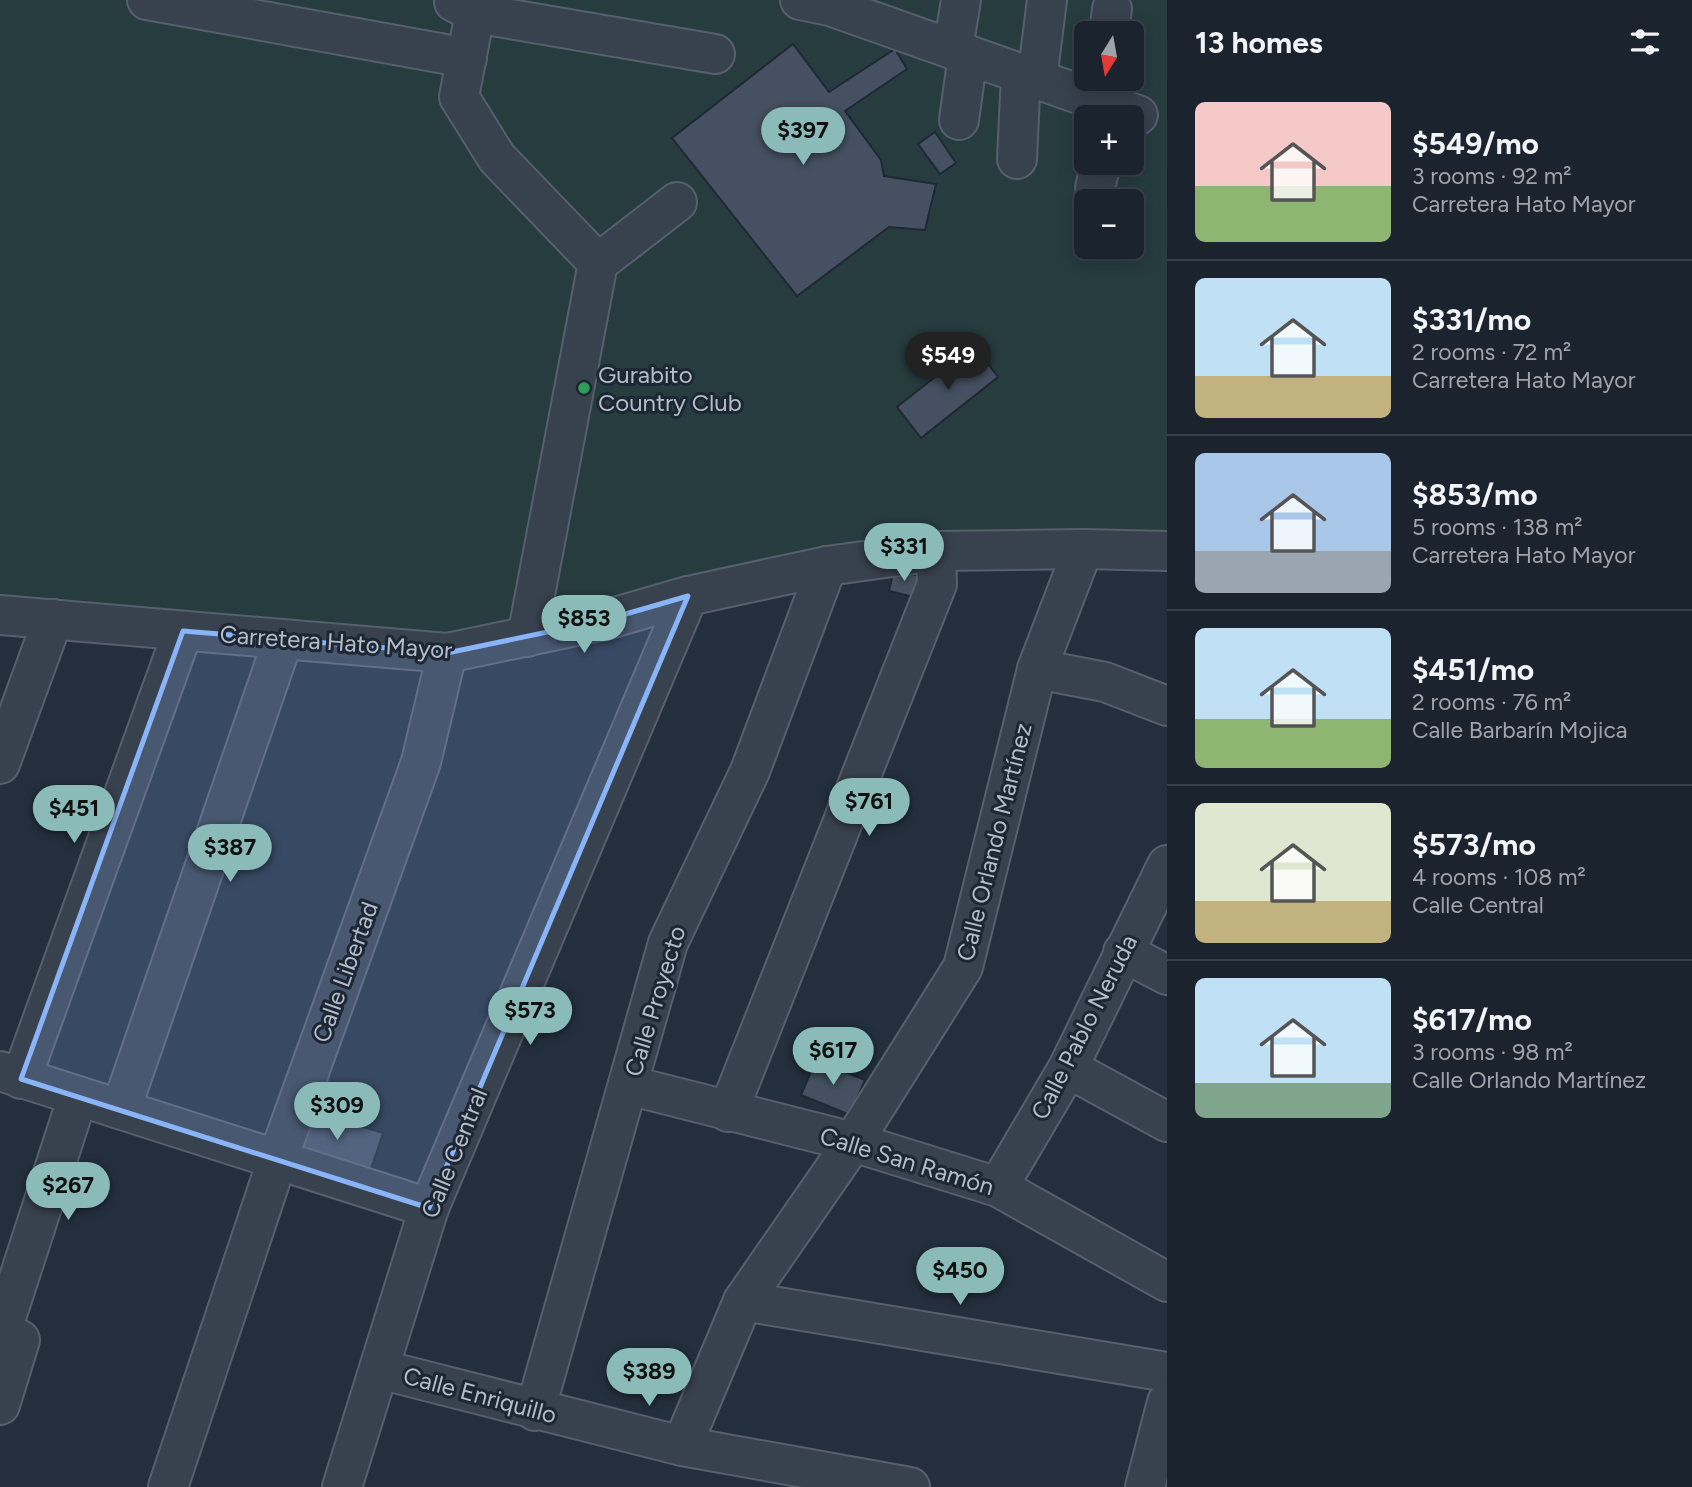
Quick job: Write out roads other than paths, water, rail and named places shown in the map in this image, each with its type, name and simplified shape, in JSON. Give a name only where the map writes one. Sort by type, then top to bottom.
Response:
[{"type":"street","points":[[147,0],[467,58]]},
{"type":"street","points":[[800,0],[830,6],[1113,104]]},
{"type":"street","points":[[959,120],[961,0]]},
{"type":"street","points":[[1017,159],[1029,77],[1047,0]]},
{"type":"street","points":[[598,263],[497,158],[459,97],[467,58],[465,6],[715,54]]},
{"type":"street","points":[[527,637],[598,263],[677,202]]},
{"type":"street","name":"Calle Orlando Martínez","points":[[682,1446],[743,1301],[853,1142],[963,967],[1037,669],[1083,549]]},
{"type":"street","points":[[728,1112],[937,584],[936,551]]},
{"type":"street","name":"Carretera Hato Mayor","points":[[0,615],[447,653],[606,620],[688,596],[827,566],[936,551],[1167,551]]},
{"type":"street","name":"Calle Proyecto","points":[[535,1410],[668,943],[750,771],[827,566]]},
{"type":"street","name":"Calle Central","points":[[342,1487],[429,1208],[688,596]]},
{"type":"street","points":[[0,764],[53,619]]},
{"type":"street","points":[[183,631],[10,1075],[429,1208]]},
{"type":"street","points":[[121,1109],[283,640]]},
{"type":"street","name":"Calle Libertad","points":[[169,1487],[277,1161],[421,762],[447,653]]},
{"type":"street","points":[[1037,669],[1105,682],[1167,706]]},
{"type":"street","name":"Calle Pablo Neruda","points":[[998,1187],[1068,1068],[1167,865]]},
{"type":"street","points":[[1123,952],[1167,975]]},
{"type":"street","points":[[1068,1068],[1167,1122]]},
{"type":"street","name":"Calle San Ramón","points":[[628,1085],[853,1142],[998,1187],[1167,1282]]},
{"type":"street","points":[[0,1405],[7,1333],[78,1096]]},
{"type":"street","points":[[743,1301],[1167,1372]]},
{"type":"street","name":"Calle Enriquillo","points":[[379,1369],[682,1446],[910,1487]]},
{"type":"street","points":[[1145,1487],[1167,1402]]},
{"type":"place","name":"Gurabito Country Club","points":[[584,388]]}]
